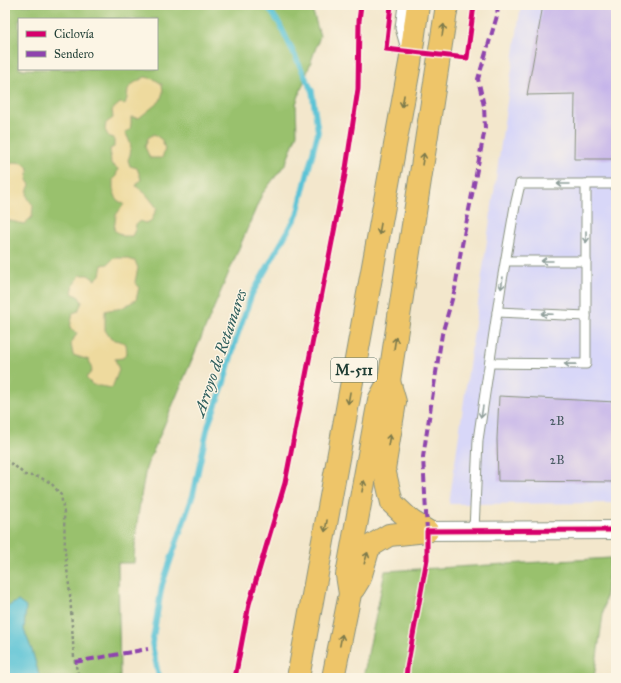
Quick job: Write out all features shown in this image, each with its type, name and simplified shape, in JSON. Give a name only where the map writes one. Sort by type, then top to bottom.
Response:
[{"type":"highway","name":"M-511","points":[[298,678],[410,63],[418,5]]},
{"type":"highway","name":"M-511","points":[[333,678],[350,594],[347,575],[348,568],[379,400],[389,381],[447,5]]},
{"type":"highway","name":"M-511","points":[[389,381],[395,402],[384,469],[392,503],[411,521],[426,531]]},
{"type":"highway","name":"M-511","points":[[350,594],[360,578],[369,547],[389,534],[426,531]]},
{"type":"street","points":[[426,531],[616,530]]},
{"type":"lane","points":[[402,5],[400,28],[410,63]]},
{"type":"lane","points":[[474,530],[478,440],[497,312],[520,184],[616,184]]},
{"type":"lane","points":[[490,363],[586,364],[586,184]]},
{"type":"lane","points":[[506,261],[586,261]]},
{"type":"lane","points":[[497,312],[586,316]]},
{"type":"path","points":[[5,460],[25,475],[39,477],[51,483],[60,495],[64,513],[65,552],[70,594],[74,658],[79,678]]},
{"type":"shaded area","points":[[521,5],[616,5],[616,503],[449,504]]},
{"type":"green space","points":[[5,5],[311,5],[320,36],[296,104],[297,134],[286,163],[262,194],[146,468],[135,539],[134,563],[118,563],[120,678],[5,678]]},
{"type":"green space","points":[[611,558],[594,678],[363,678],[385,571]]},
{"type":"sand","points":[[145,77],[154,79],[162,84],[163,92],[160,101],[139,118],[131,117],[130,130],[125,132],[131,146],[128,160],[130,166],[137,168],[141,179],[136,186],[146,194],[157,208],[151,221],[145,223],[140,221],[136,224],[132,236],[123,236],[114,230],[116,215],[124,204],[117,200],[113,189],[113,179],[116,176],[118,169],[111,164],[110,149],[114,147],[114,138],[109,137],[105,130],[106,123],[113,118],[112,110],[120,103],[125,104],[128,89],[134,83]]},
{"type":"sand","points":[[154,134],[162,140],[165,149],[162,158],[150,158],[145,147],[148,138]]},
{"type":"sand","points":[[14,162],[23,163],[29,169],[27,180],[30,185],[27,193],[28,198],[33,205],[32,217],[24,224],[6,220],[5,165],[9,165]]},
{"type":"sand","points":[[114,258],[125,258],[135,261],[138,268],[135,282],[139,287],[136,300],[123,307],[105,311],[105,330],[111,339],[126,344],[127,352],[123,358],[115,359],[119,370],[112,388],[93,385],[86,378],[92,371],[89,360],[73,355],[71,344],[77,333],[70,328],[73,313],[78,311],[82,302],[79,297],[72,293],[74,284],[80,275],[88,275],[95,280],[100,275],[102,265],[108,264]]},
{"type":"water","points":[[18,601],[26,607],[24,630],[32,650],[40,678],[5,678],[5,608]]},
{"type":"building","points":[[543,5],[616,5],[616,159],[574,159],[575,94],[527,95]]},
{"type":"building","points":[[499,396],[616,402],[616,482],[498,481],[497,439]]},
{"type":"waterway","name":"Arroyo de Retamares","points":[[159,678],[152,644],[162,585],[193,495],[208,426],[224,383],[236,339],[252,294],[297,215],[318,132],[312,91],[279,23],[266,5]]},
{"type":"marked path","points":[[427,531],[423,457],[442,334],[455,289],[461,250],[485,129],[484,106],[478,79],[497,16],[498,5]]},
{"type":"marked path","points":[[75,662],[148,649]]},
{"type":"cycle path","points":[[235,678],[249,604],[285,483],[345,175],[358,89],[359,21],[361,5]]},
{"type":"cycle path","points":[[391,5],[386,49],[467,58],[474,5]]},
{"type":"cycle path","points":[[406,678],[427,559],[427,531],[616,530]]}]
